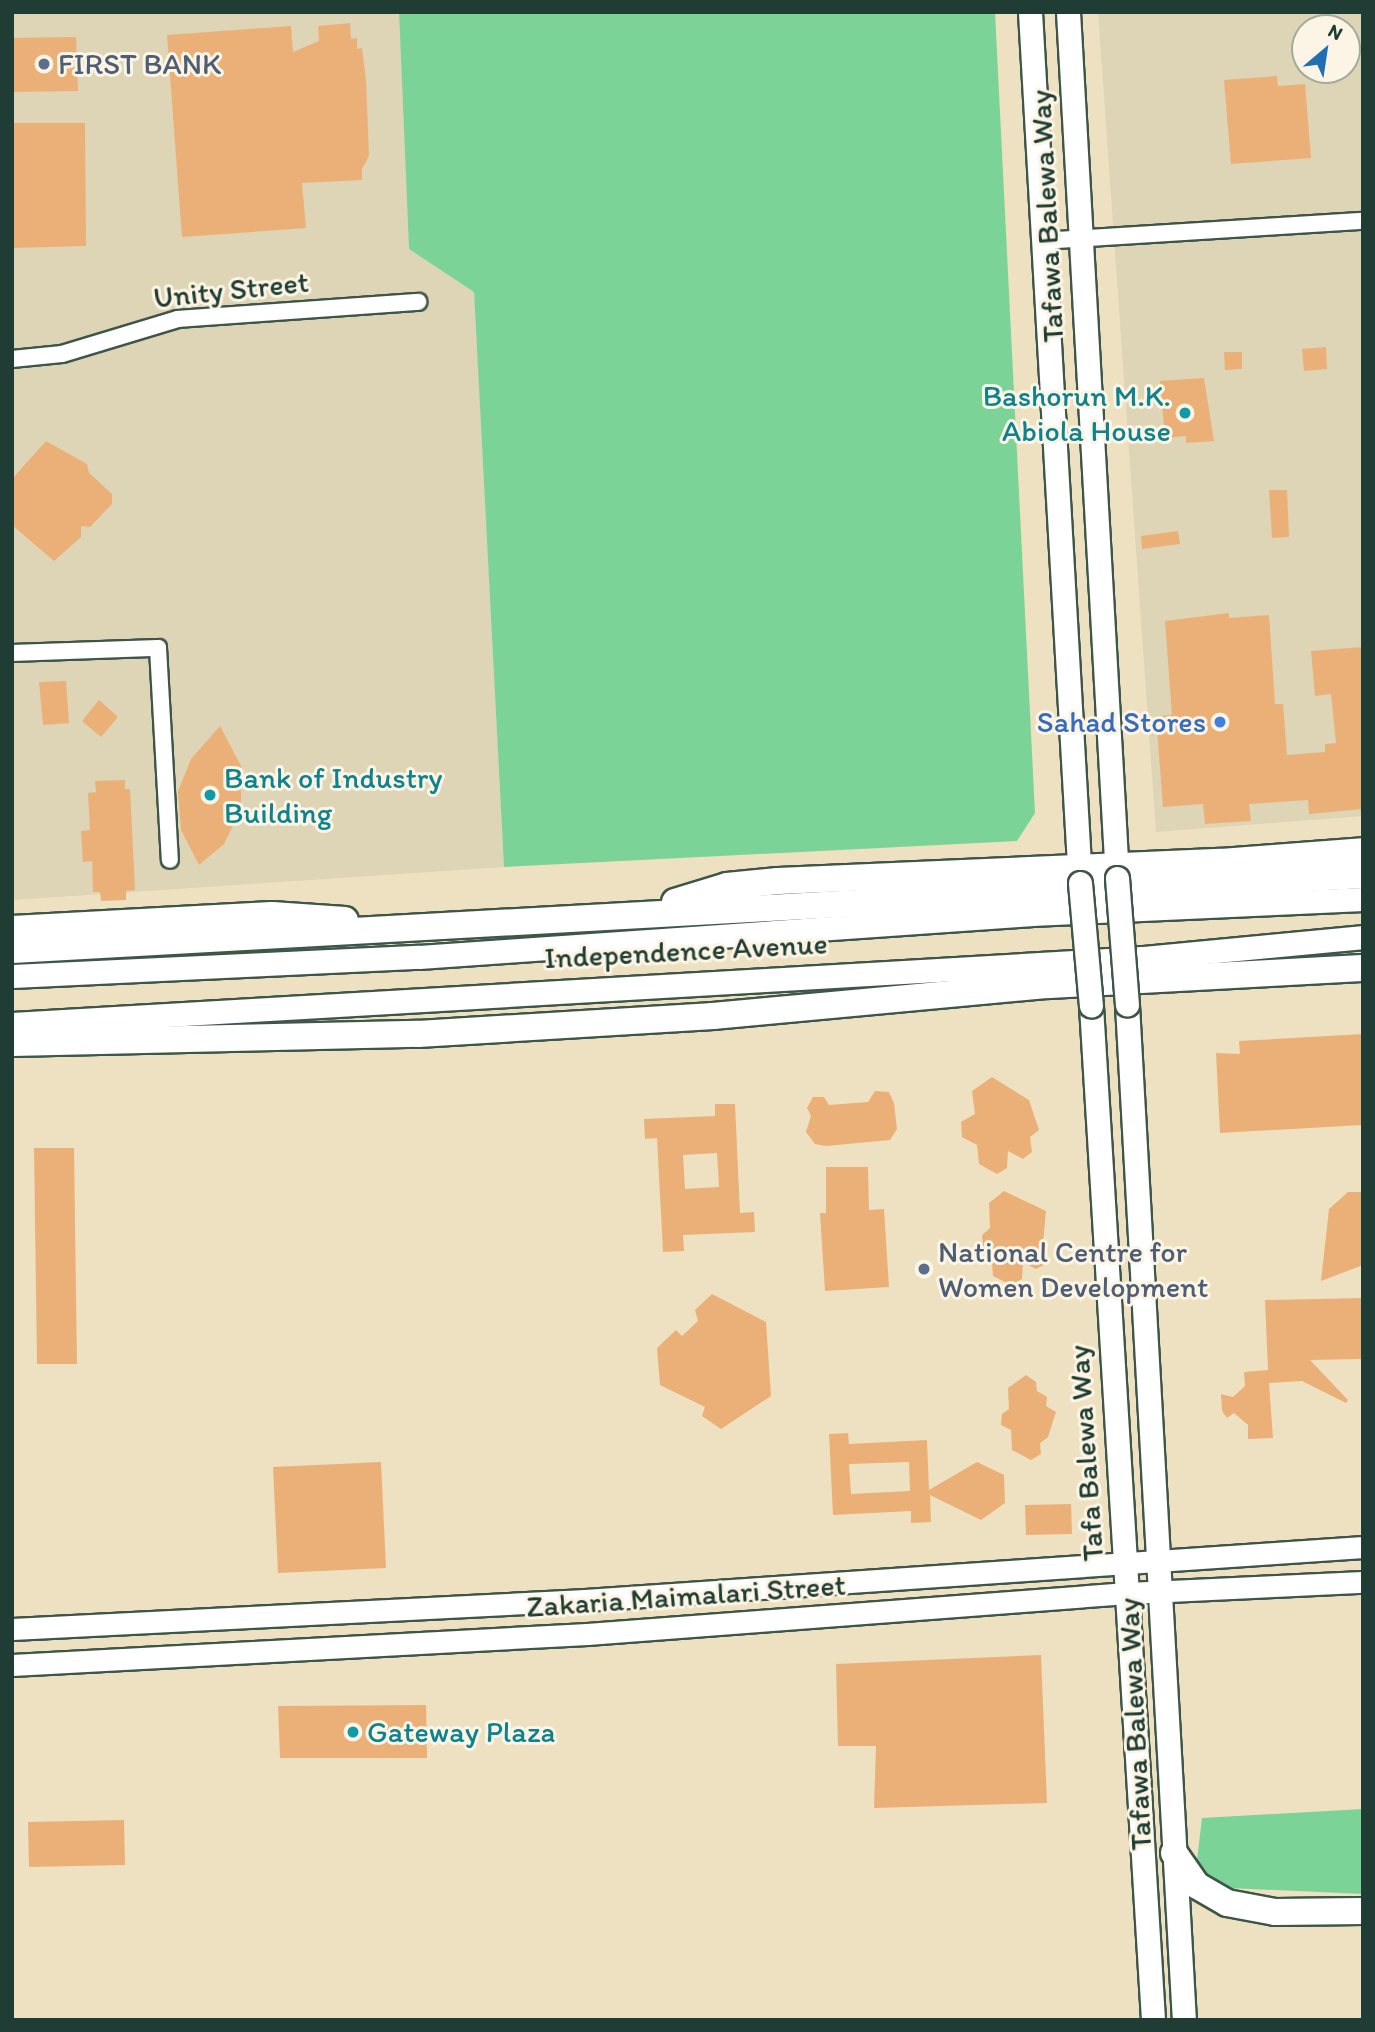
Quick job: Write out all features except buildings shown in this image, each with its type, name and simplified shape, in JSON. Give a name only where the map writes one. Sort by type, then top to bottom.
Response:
[{"type":"main road","name":"Tafa Balewa Way","points":[[1030,12],[1079,875],[1091,1006],[1153,2020]]},
{"type":"main road","name":"Tafawa Balewa Way","points":[[1068,12],[1184,2020]]},
{"type":"main road","points":[[727,897],[1079,875],[1363,851]]},
{"type":"main road","name":"Independence Avenue","points":[[12,950],[402,930],[651,913],[727,897],[1363,875]]},
{"type":"main road","name":"Independence Avenue","points":[[12,976],[419,957],[1032,914],[1363,899]]},
{"type":"main road","points":[[12,929],[272,915],[402,930]]},
{"type":"main road","name":"Independence Avenue","points":[[12,1024],[1142,958],[1363,937]]},
{"type":"main road","name":"Independence Avenue","points":[[12,1043],[418,1034],[713,1016],[1049,985],[1363,968]]},
{"type":"main road","points":[[1174,1853],[1196,1885],[1227,1903],[1275,1912],[1363,1912]]},
{"type":"street","points":[[1041,241],[1363,221]]},
{"type":"street","name":"Unity Street","points":[[12,359],[62,354],[178,319],[418,302]]},
{"type":"street","points":[[12,653],[158,648],[170,860]]},
{"type":"street","name":"Zakaria Maimalari Street","points":[[12,1629],[585,1600],[803,1586],[1125,1560],[1363,1547]]},
{"type":"street","name":"Zakaria Maimalari Street","points":[[12,1665],[587,1634],[1160,1591],[1363,1582]]},
{"type":"street","points":[[530,1603],[534,1637]]},
{"type":"shaded area","points":[[12,12],[399,12],[409,249],[474,291],[504,867],[12,900]]},
{"type":"shaded area","points":[[1098,12],[1363,12],[1363,816],[1156,832]]},
{"type":"green space","points":[[399,12],[995,12],[1035,813],[1017,841],[504,867],[474,292],[409,249]]},
{"type":"green space","points":[[1363,1809],[1363,1894],[1228,1888],[1196,1868],[1202,1818]]},
{"type":"place","name":"FIRST BANK","points":[[44,64]]},
{"type":"place","name":"Bashorun M.K. Abiola House","points":[[1185,413]]},
{"type":"place","name":"Sahad Stores","points":[[1220,722]]},
{"type":"place","name":"Bank of Industry Building","points":[[210,795]]},
{"type":"place","name":"National Centre for Women Development","points":[[924,1269]]},
{"type":"place","name":"Gateway Plaza","points":[[353,1732]]}]
